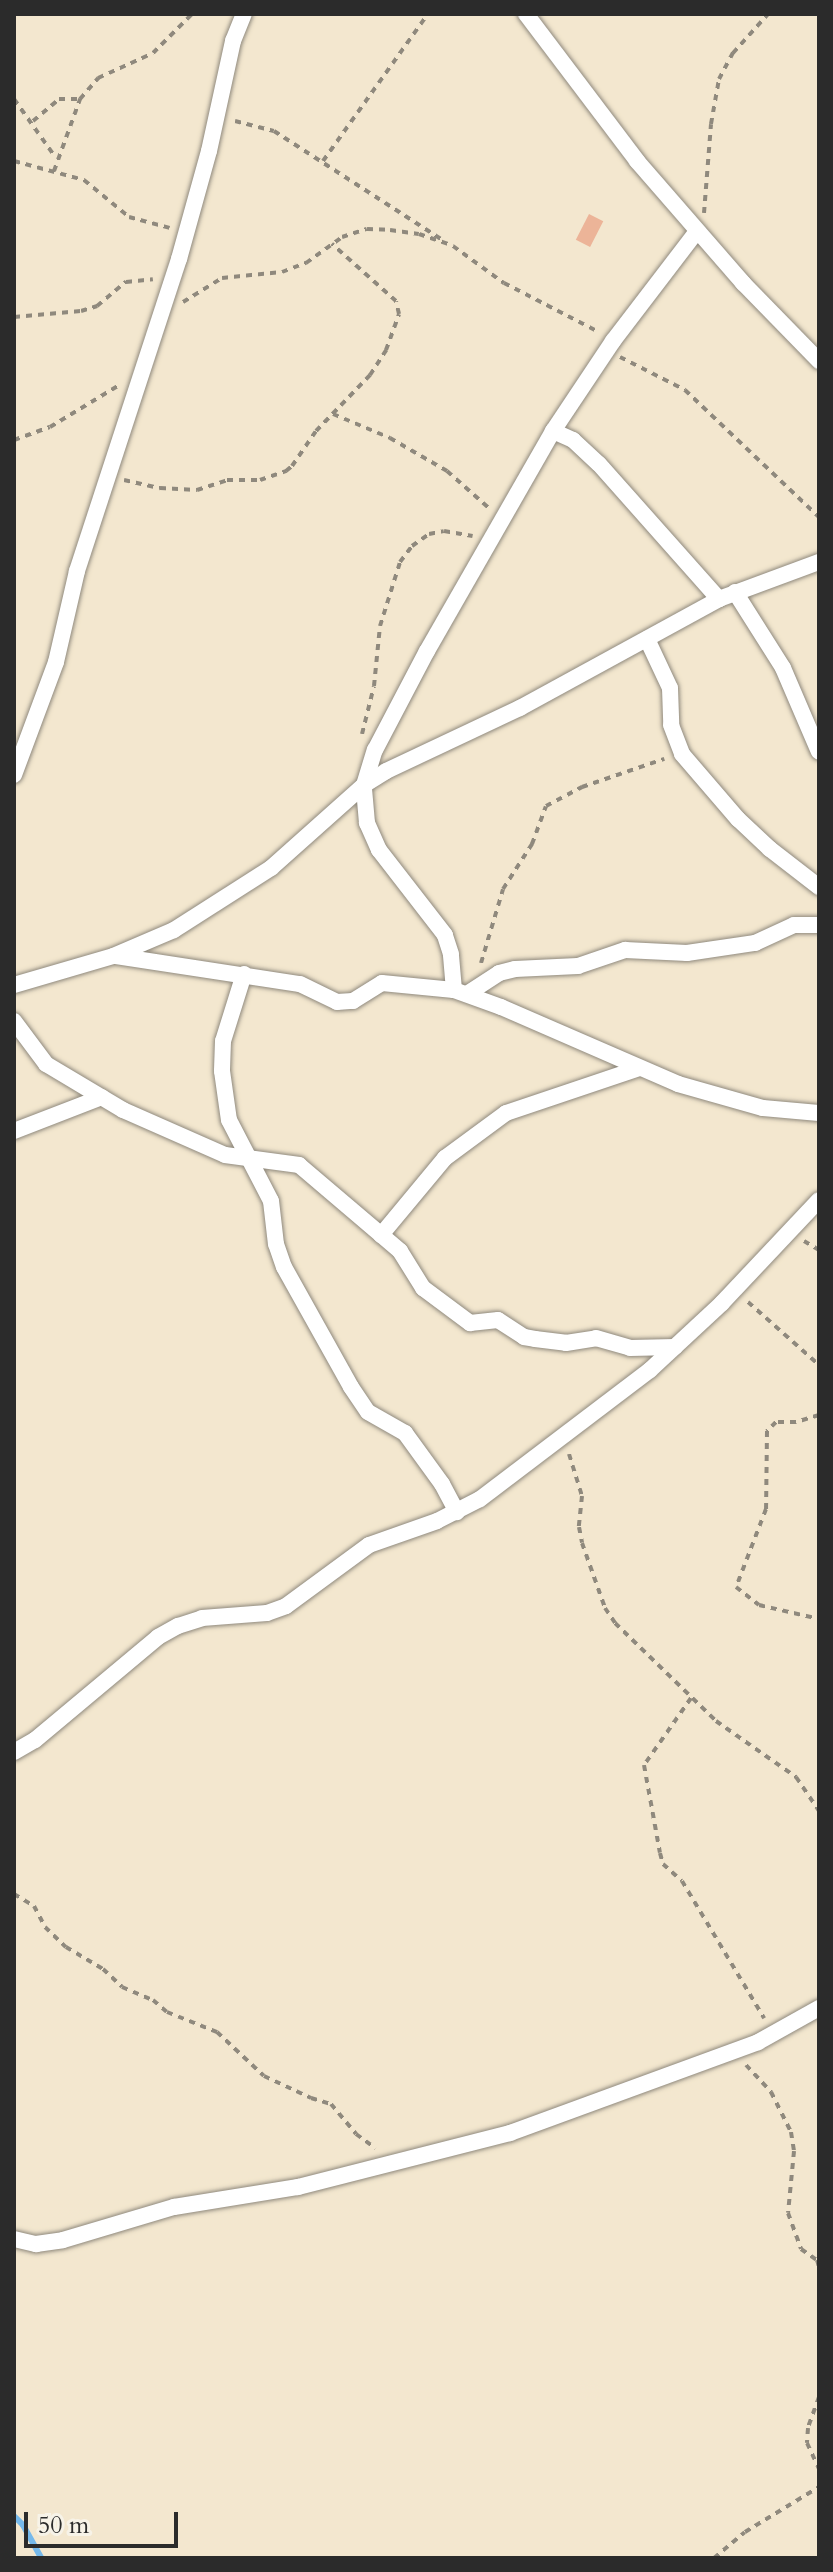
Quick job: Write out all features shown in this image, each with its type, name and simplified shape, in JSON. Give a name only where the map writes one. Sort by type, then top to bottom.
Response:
[{"type":"street","points":[[14,775],[56,662],[77,571],[187,233],[233,41],[244,14]]},
{"type":"street","points":[[528,15],[595,108],[697,231],[819,361]]},
{"type":"street","points":[[466,990],[445,935],[379,850],[367,823],[364,785],[383,731],[553,431],[610,346],[697,231]]},
{"type":"street","points":[[553,431],[573,440],[599,464],[727,596],[783,668],[819,752]]},
{"type":"street","points":[[14,985],[113,956],[174,930],[271,868],[364,785],[520,708],[727,596],[819,562]]},
{"type":"street","points":[[647,639],[670,688],[671,725],[682,754],[738,819],[770,849],[819,887]]},
{"type":"street","points":[[466,990],[499,973],[515,969],[578,966],[625,950],[687,953],[755,943],[798,925],[819,925]]},
{"type":"street","points":[[113,956],[300,984],[337,1002],[353,1001],[382,983],[466,990],[640,1068],[723,1099],[763,1108],[819,1113]]},
{"type":"street","points":[[244,974],[223,1041],[222,1071],[229,1120],[238,1143],[251,1160],[271,1201],[276,1244],[284,1267],[368,1412],[405,1433],[442,1484],[457,1512]]},
{"type":"street","points":[[14,1021],[46,1064],[180,1137],[225,1155],[299,1165],[408,1260],[423,1288],[470,1323],[498,1320],[524,1337],[566,1343],[596,1338],[630,1348],[675,1347]]},
{"type":"street","points":[[381,1235],[445,1158],[506,1113],[640,1068]]},
{"type":"street","points":[[14,1131],[102,1097]]},
{"type":"street","points":[[14,1752],[35,1740],[158,1637],[178,1626],[202,1618],[267,1613],[286,1606],[369,1545],[457,1512],[564,1437],[675,1347],[819,1200]]},
{"type":"street","points":[[14,2239],[36,2244],[63,2240],[174,2207],[298,2187],[510,2133],[775,2033],[819,2008]]},
{"type":"path","points":[[54,171],[56,158],[80,99],[98,78],[153,53],[192,14]]},
{"type":"path","points":[[323,161],[428,14]]},
{"type":"path","points":[[697,231],[704,213],[711,124],[719,79],[733,53],[768,14]]},
{"type":"path","points":[[14,99],[33,121],[56,158]]},
{"type":"path","points":[[33,121],[59,99],[80,99]]},
{"type":"path","points":[[214,120],[244,122],[274,131],[453,246],[504,283],[576,318],[610,346],[685,390],[819,517]]},
{"type":"path","points":[[14,161],[84,180],[129,217],[187,233]]},
{"type":"path","points":[[162,312],[222,278],[282,272],[306,263],[342,237],[367,229],[419,234],[453,246]]},
{"type":"path","points":[[109,479],[197,490],[227,480],[274,476],[292,466],[298,453],[370,375],[386,350],[399,314],[396,301],[332,244]]},
{"type":"path","points":[[14,317],[81,311],[97,306],[126,282],[174,275]]},
{"type":"path","points":[[14,440],[50,427],[116,386],[143,374]]},
{"type":"path","points":[[333,414],[390,438],[447,471],[503,523]]},
{"type":"path","points":[[371,766],[361,739],[362,726],[374,686],[380,626],[400,562],[412,546],[429,534],[444,531],[492,541]]},
{"type":"path","points":[[466,990],[499,898],[532,844],[546,806],[582,787],[682,754]]},
{"type":"path","points":[[734,1290],[819,1365]]},
{"type":"path","points":[[819,1415],[796,1422],[776,1422],[767,1431],[766,1509],[736,1587],[759,1605],[819,1619]]},
{"type":"path","points":[[564,1437],[580,1488],[582,1543],[605,1608],[615,1623],[691,1698],[796,1777],[819,1811]]},
{"type":"path","points":[[691,1698],[644,1765],[663,1864],[682,1881],[751,2001],[775,2033]]},
{"type":"path","points":[[14,1894],[34,1906],[45,1927],[66,1947],[103,1969],[122,1987],[153,2000],[167,2012],[217,2032],[264,2076],[331,2104],[365,2142],[396,2164]]},
{"type":"path","points":[[730,2050],[771,2092],[783,2110],[794,2151],[788,2213],[801,2249],[817,2260],[819,2267]]},
{"type":"path","points":[[819,2397],[807,2443],[819,2469]]},
{"type":"path","points":[[714,2558],[745,2532],[819,2487]]},
{"type":"building","points":[[589,214],[603,221],[590,247],[576,240]]},
{"type":"waterway","points":[[14,2516],[23,2525],[41,2558]]}]
